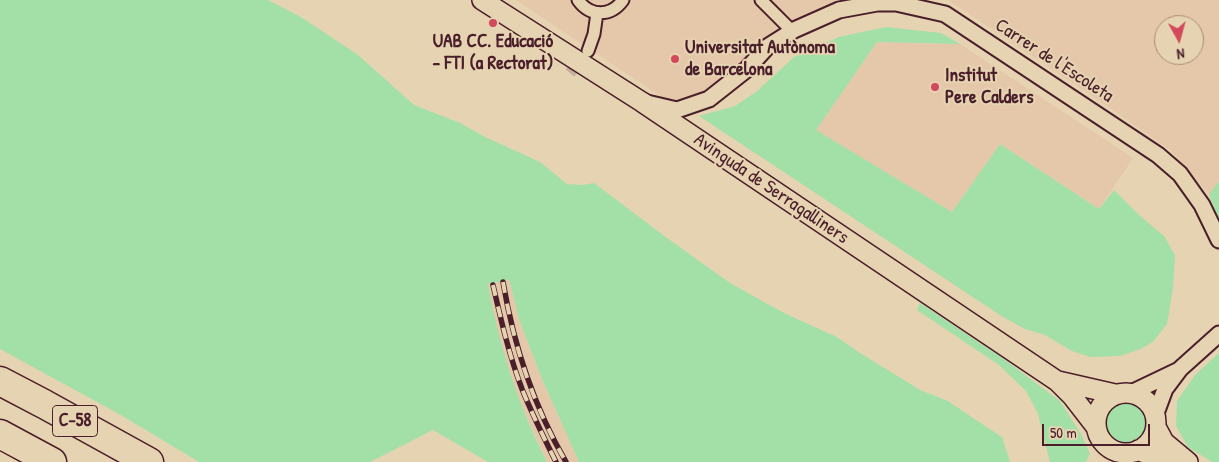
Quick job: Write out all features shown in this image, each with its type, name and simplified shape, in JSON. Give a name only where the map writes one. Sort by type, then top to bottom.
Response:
[{"type":"highway","name":"C-58","points":[[0,381],[150,462]]},
{"type":"highway","name":"C-58","points":[[0,434],[52,462]]},
{"type":"street","name":"Avinguda de Serragalliners","points":[[482,0],[642,102],[1057,381],[1072,396],[1096,427]]},
{"type":"street","points":[[578,0],[583,7],[597,13],[605,13],[612,10],[622,0]]},
{"type":"street","points":[[761,0],[788,27]]},
{"type":"street","name":"Carrer de l'Escoleta","points":[[642,102],[677,110],[709,99],[747,70],[767,47],[794,30],[839,10],[877,3],[910,5],[946,14],[1158,155],[1180,174],[1202,206],[1219,240]]},
{"type":"street","points":[[588,51],[594,34],[597,13]]},
{"type":"street","points":[[1180,369],[1106,400],[1100,407],[1096,418],[1096,427],[1100,439],[1112,449],[1123,453],[1138,450],[1151,439],[1165,390],[1180,369],[1219,334]]},
{"type":"street","name":"Avinguda de Serragalliners","points":[[1057,381],[1123,394]]},
{"type":"street","points":[[1123,394],[1140,396],[1147,401],[1154,410],[1164,442],[1188,462]]},
{"type":"street","points":[[1138,450],[1154,457],[1177,462]]},
{"type":"shaded area","name":"Universitat Autònoma de Barcelona","points":[[516,0],[853,0],[828,6],[792,22],[779,30],[707,92],[679,102],[667,100],[660,96]]},
{"type":"shaded area","points":[[948,0],[1219,0],[1219,219],[1209,195],[1169,149]]},
{"type":"shaded area","name":"Institut Pere Calders","points":[[877,42],[960,44],[1133,158],[1099,209],[1000,144],[952,212],[815,130]]},
{"type":"shaded area","points":[[509,280],[520,322],[542,379],[579,462],[547,462],[515,390],[497,331],[488,284]]},
{"type":"green space","points":[[0,0],[268,0],[301,17],[358,55],[414,105],[460,123],[485,137],[540,162],[567,184],[583,185],[594,183],[730,283],[784,313],[837,337],[920,390],[948,401],[1002,437],[1010,462],[579,462],[542,379],[520,322],[509,280],[488,284],[504,353],[518,397],[547,462],[488,462],[433,430],[370,462],[199,462],[119,414],[0,349]]},
{"type":"green space","points":[[886,27],[941,33],[960,44],[877,42],[816,130],[952,212],[1000,144],[1099,209],[1114,190],[1165,237],[1175,256],[1173,288],[1167,324],[1153,342],[1138,350],[1120,356],[1090,357],[1072,351],[1045,335],[1025,329],[1003,317],[699,116],[735,106],[756,92],[794,57],[839,37]]},
{"type":"green space","points":[[1219,181],[1219,219],[1209,195]]},
{"type":"green space","points":[[920,303],[1005,360],[1060,401],[1081,434],[1090,454],[1086,462],[1050,462],[1038,414],[1026,391],[999,365],[917,310]]},
{"type":"green space","points":[[1219,353],[1219,462],[1212,462],[1188,447],[1176,426],[1177,401],[1195,375]]},
{"type":"green space","points":[[1130,402],[1137,405],[1143,411],[1146,422],[1145,430],[1137,439],[1130,442],[1122,442],[1115,439],[1107,430],[1106,418],[1109,411],[1118,403]]},
{"type":"tunnel","points":[[570,73],[583,58]]},
{"type":"railway","points":[[503,282],[513,330],[526,375],[554,441],[566,462]]},
{"type":"railway","points":[[493,285],[517,376],[556,462]]},
{"type":"place","name":"UAB CC. Educació - FTI (a Rectorat)","points":[[493,23]]},
{"type":"place","name":"Universitat Autònoma de Barcelona","points":[[675,59]]},
{"type":"place","name":"Institut Pere Calders","points":[[935,87]]}]
